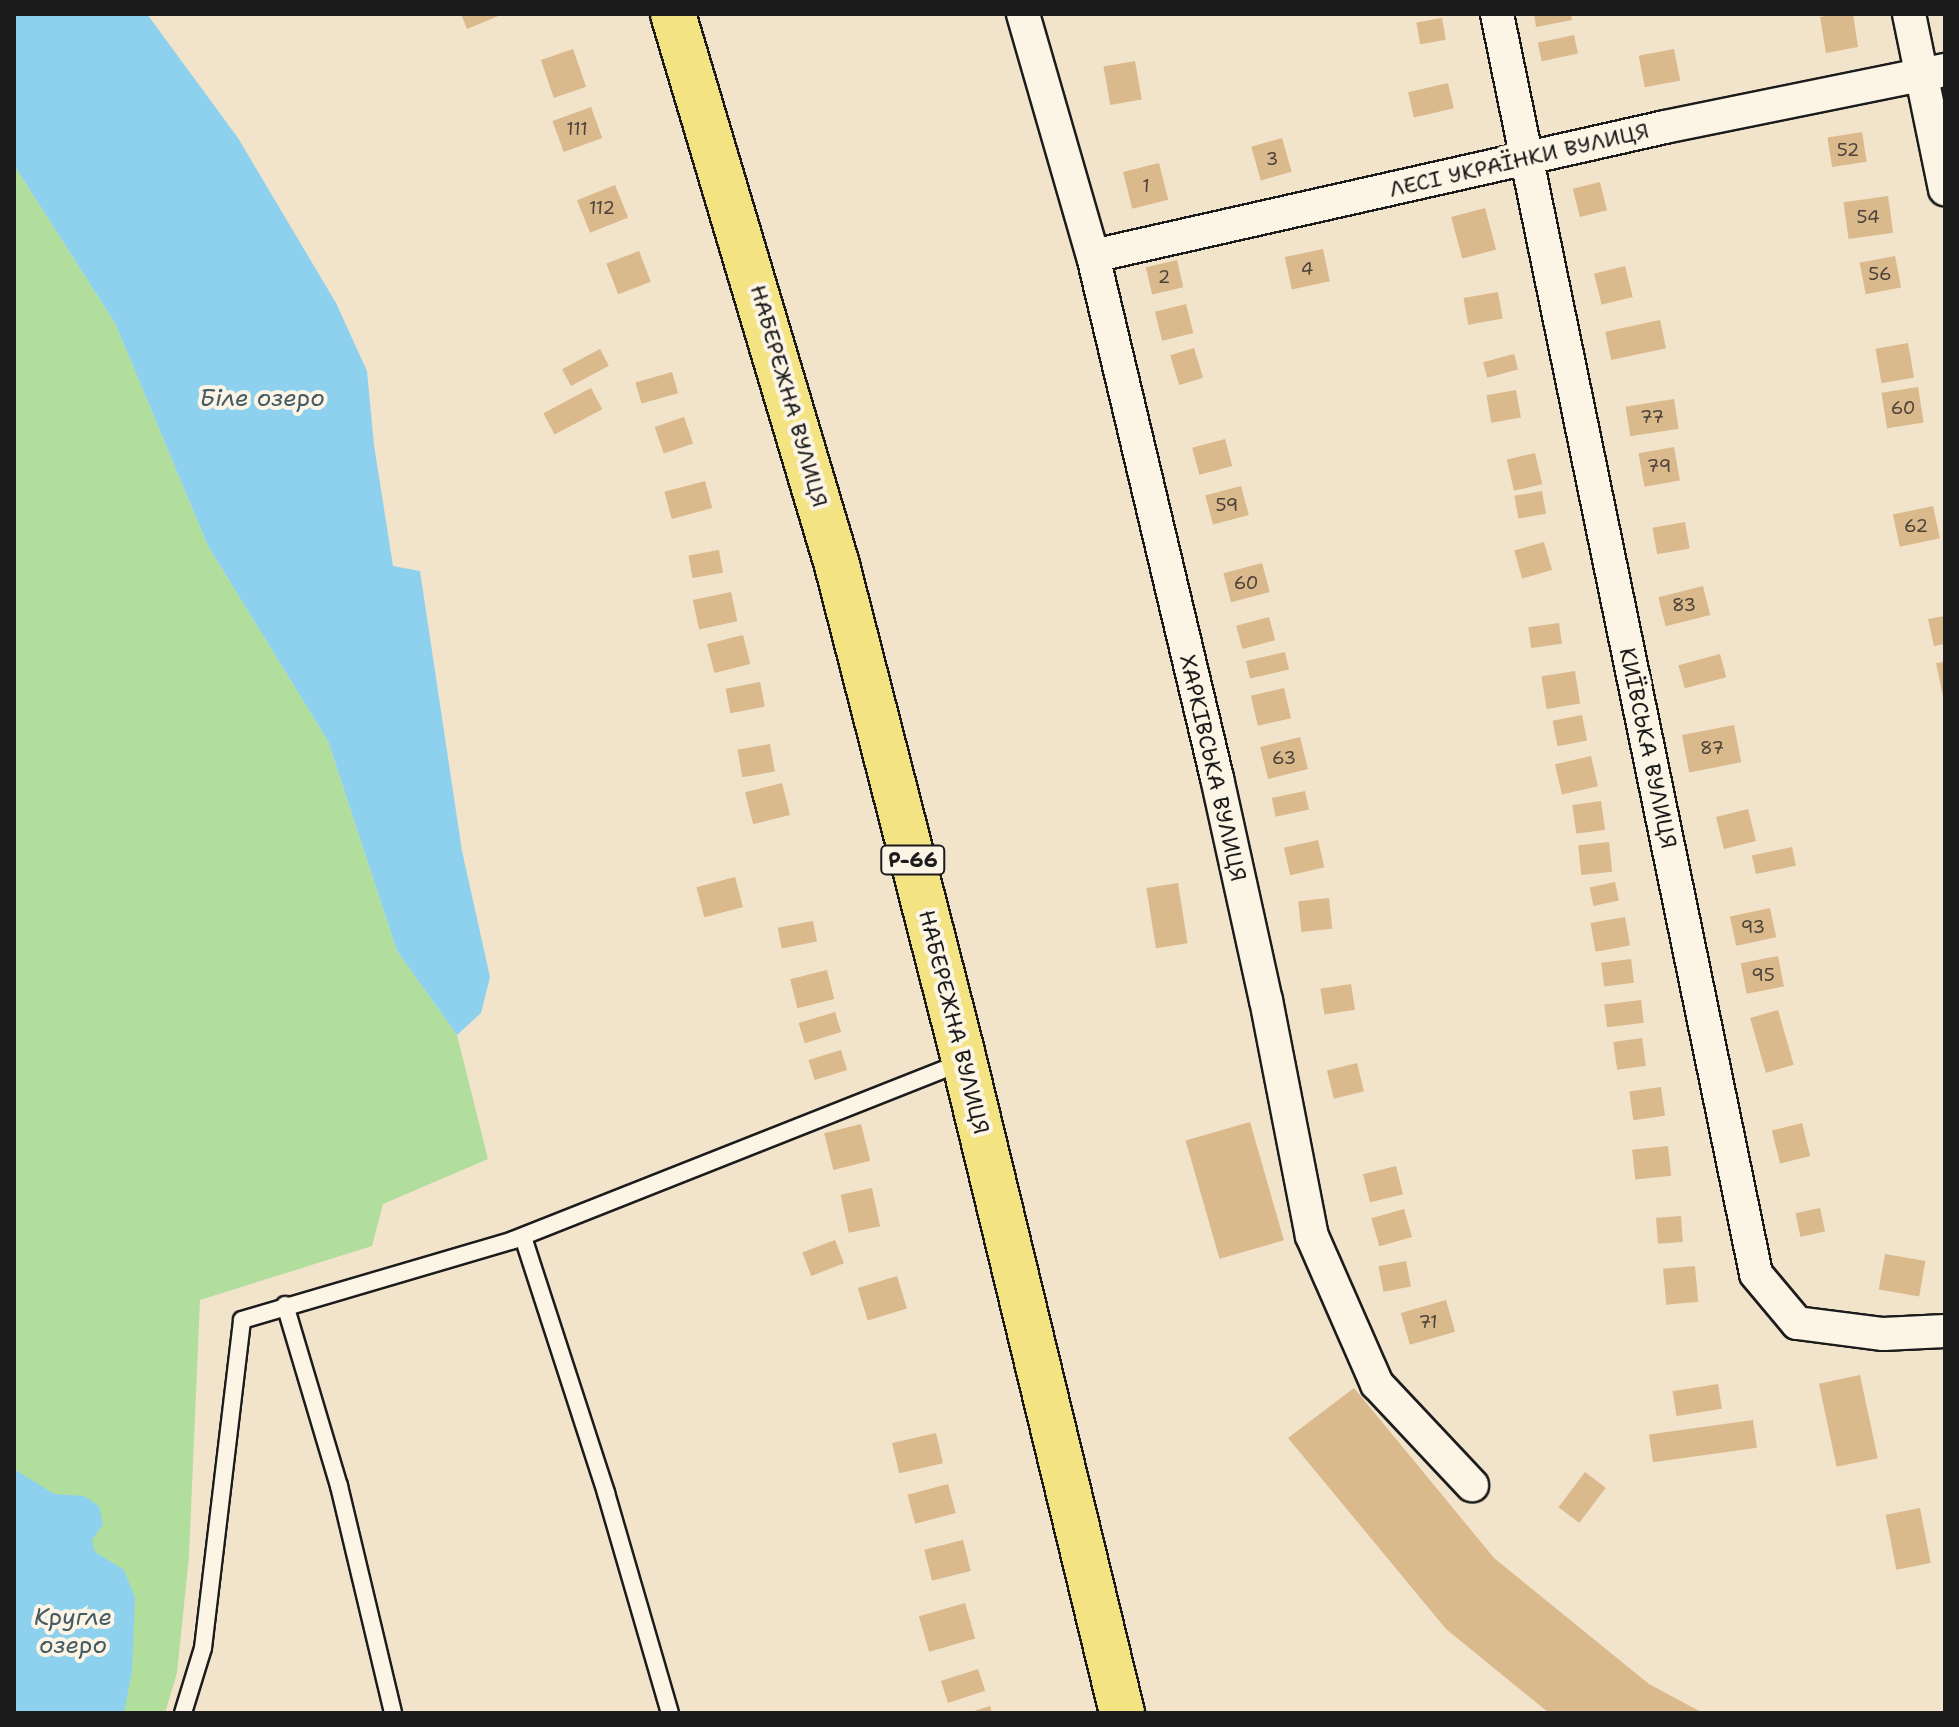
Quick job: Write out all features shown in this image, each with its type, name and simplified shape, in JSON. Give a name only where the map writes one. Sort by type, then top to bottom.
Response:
[{"type":"main road","name":"НАБЕРЕЖНА ВУЛИЦЯ","points":[[673,14],[763,305],[837,565],[964,1062],[1122,1713]]},
{"type":"street","name":"ХАРКІВСЬКА ВУЛИЦЯ","points":[[1023,14],[1093,256],[1217,778],[1266,1000],[1312,1236],[1377,1384],[1472,1485]]},
{"type":"street","name":"КИЇВСЬКА ВУЛИЦЯ","points":[[1497,14],[1756,1274],[1797,1323],[1883,1334],[1945,1331]]},
{"type":"street","points":[[1909,14],[1933,72],[1945,189]]},
{"type":"street","name":"ЛЕСІ УКРАЇНКИ ВУЛИЦЯ","points":[[1093,256],[1526,158],[1933,72]]},
{"type":"lane","points":[[183,1713],[203,1648],[242,1320],[523,1237],[964,1062]]},
{"type":"lane","points":[[523,1237],[606,1493],[670,1713]]},
{"type":"lane","points":[[285,1305],[339,1486],[393,1713]]},
{"type":"green space","points":[[14,165],[115,323],[208,546],[328,741],[397,951],[457,1035],[488,1159],[383,1204],[372,1246],[200,1300],[189,1556],[177,1673],[165,1713],[14,1713]]},
{"type":"water","name":"Біле озеро","points":[[14,14],[147,14],[238,138],[336,303],[367,371],[374,445],[393,566],[420,571],[462,851],[490,977],[481,1013],[457,1035],[397,951],[328,741],[208,546],[115,323],[14,165]]},
{"type":"water","name":"Кругле озеро","points":[[14,1469],[54,1494],[84,1496],[99,1506],[103,1524],[92,1540],[95,1552],[124,1570],[135,1598],[132,1671],[124,1713],[14,1713]]},
{"type":"building","points":[[461,14],[503,14],[467,29]]},
{"type":"building","points":[[1534,14],[1571,14],[1572,20],[1536,27]]},
{"type":"building","points":[[1853,14],[1858,47],[1826,53],[1820,17]]},
{"type":"building","points":[[1442,18],[1446,40],[1420,44],[1416,23]]},
{"type":"building","points":[[1574,35],[1578,54],[1542,61],[1538,43]]},
{"type":"building","points":[[573,49],[586,87],[554,98],[541,60]]},
{"type":"building","points":[[1674,49],[1680,80],[1645,87],[1639,56]]},
{"type":"building","points":[[1135,61],[1142,99],[1110,105],[1103,67]]},
{"type":"building","points":[[1448,83],[1454,108],[1414,118],[1408,92]]},
{"type":"building","points":[[591,107],[602,138],[564,152],[552,121]]},
{"type":"building","points":[[1862,132],[1867,162],[1832,167],[1827,137]]},
{"type":"building","points":[[1282,138],[1292,172],[1261,180],[1251,147]]},
{"type":"building","points":[[1159,163],[1168,200],[1132,209],[1123,172]]},
{"type":"building","points":[[1600,182],[1607,210],[1580,217],[1573,189]]},
{"type":"building","points":[[615,185],[628,217],[590,233],[577,200]]},
{"type":"building","points":[[1888,196],[1893,233],[1849,239],[1843,202]]},
{"type":"building","points":[[1485,208],[1496,250],[1462,259],[1451,217]]},
{"type":"building","points":[[1323,249],[1330,281],[1292,289],[1285,257]]},
{"type":"building","points":[[639,251],[651,282],[618,294],[606,264]]},
{"type":"building","points":[[1895,256],[1901,287],[1866,294],[1860,263]]},
{"type":"building","points":[[1177,260],[1183,287],[1152,294],[1146,267]]},
{"type":"building","points":[[1625,266],[1633,297],[1602,305],[1594,274]]},
{"type":"building","points":[[1498,292],[1503,319],[1468,325],[1464,298]]},
{"type":"building","points":[[1186,304],[1193,333],[1162,341],[1155,312]]},
{"type":"building","points":[[1660,320],[1666,348],[1611,360],[1605,332]]},
{"type":"building","points":[[1908,343],[1914,377],[1882,383],[1876,349]]},
{"type":"building","points":[[1194,348],[1203,378],[1179,385],[1170,355]]},
{"type":"building","points":[[600,349],[609,366],[571,386],[562,369]]},
{"type":"building","points":[[1514,354],[1518,369],[1487,378],[1483,362]]},
{"type":"building","points":[[672,372],[678,393],[642,404],[635,382]]},
{"type":"building","points":[[1918,387],[1924,423],[1887,428],[1881,393]]},
{"type":"building","points":[[591,388],[602,409],[555,435],[543,413]]},
{"type":"building","points":[[1516,390],[1521,418],[1491,423],[1486,395]]},
{"type":"building","points":[[1674,399],[1679,429],[1630,436],[1626,407]]},
{"type":"building","points":[[684,417],[693,443],[664,454],[655,427]]},
{"type":"building","points":[[1225,439],[1232,466],[1199,475],[1192,448]]},
{"type":"building","points":[[1674,447],[1680,480],[1644,487],[1639,453]]},
{"type":"building","points":[[1535,453],[1542,484],[1514,491],[1507,460]]},
{"type":"building","points":[[705,481],[712,508],[672,519],[664,492]]},
{"type":"building","points":[[1241,486],[1249,515],[1213,525],[1205,496]]},
{"type":"building","points":[[1542,491],[1546,514],[1518,519],[1514,496]]},
{"type":"building","points":[[1933,506],[1940,538],[1900,547],[1893,515]]},
{"type":"building","points":[[1685,522],[1690,549],[1657,554],[1653,528]]},
{"type":"building","points":[[1544,542],[1552,570],[1522,578],[1514,551]]},
{"type":"building","points":[[719,550],[723,573],[692,578],[688,555]]},
{"type":"building","points":[[1262,563],[1270,592],[1231,602],[1223,573]]},
{"type":"building","points":[[1703,586],[1710,615],[1666,626],[1658,597]]},
{"type":"building","points":[[731,592],[737,621],[699,629],[693,600]]},
{"type":"building","points":[[1945,616],[1945,644],[1934,646],[1928,619]]},
{"type":"building","points":[[1269,617],[1275,640],[1242,649],[1236,626]]},
{"type":"building","points":[[1559,623],[1562,644],[1531,648],[1528,627]]},
{"type":"building","points":[[743,635],[750,664],[714,673],[707,644]]},
{"type":"building","points":[[1285,652],[1289,670],[1250,679],[1246,661]]},
{"type":"building","points":[[1720,654],[1726,677],[1685,688],[1678,665]]},
{"type":"building","points":[[1945,662],[1945,701],[1944,701],[1936,663]]},
{"type":"building","points":[[1575,671],[1580,704],[1547,709],[1541,676]]},
{"type":"building","points":[[760,682],[765,707],[730,713],[726,689]]},
{"type":"building","points":[[1284,688],[1291,718],[1258,726],[1251,696]]},
{"type":"building","points":[[1582,715],[1587,741],[1558,746],[1553,721]]},
{"type":"building","points":[[1734,725],[1741,762],[1689,772],[1682,735]]},
{"type":"building","points":[[1300,737],[1308,769],[1268,779],[1260,747]]},
{"type":"building","points":[[770,744],[775,772],[742,777],[738,750]]},
{"type":"building","points":[[1591,756],[1598,786],[1562,795],[1555,764]]},
{"type":"building","points":[[782,783],[790,815],[753,824],[745,792]]},
{"type":"building","points":[[1305,791],[1309,810],[1276,817],[1272,798]]},
{"type":"building","points":[[1601,801],[1605,830],[1576,834],[1572,805]]},
{"type":"building","points":[[1748,809],[1756,841],[1724,849],[1716,817]]},
{"type":"building","points":[[1318,840],[1324,867],[1290,875],[1284,848]]},
{"type":"building","points":[[1609,842],[1612,872],[1581,875],[1578,845]]},
{"type":"building","points":[[1792,847],[1796,866],[1756,874],[1752,856]]},
{"type":"building","points":[[735,877],[743,907],[704,917],[696,887]]},
{"type":"building","points":[[1615,882],[1619,901],[1594,906],[1590,887]]},
{"type":"building","points":[[1178,883],[1188,943],[1156,948],[1146,888]]},
{"type":"building","points":[[1329,898],[1332,929],[1301,932],[1298,901]]},
{"type":"building","points":[[1770,908],[1776,937],[1736,946],[1730,917]]},
{"type":"building","points":[[1625,917],[1630,946],[1596,952],[1591,923]]},
{"type":"building","points":[[813,921],[817,942],[782,948],[778,928]]},
{"type":"building","points":[[1778,956],[1784,986],[1747,994],[1741,963]]},
{"type":"building","points":[[1631,959],[1634,983],[1604,986],[1601,963]]},
{"type":"building","points":[[827,970],[834,999],[797,1008],[790,979]]},
{"type":"building","points":[[1351,984],[1355,1010],[1324,1015],[1320,989]]},
{"type":"building","points":[[1641,1000],[1644,1023],[1607,1027],[1604,1005]]},
{"type":"building","points":[[1778,1010],[1794,1065],[1766,1073],[1750,1018]]},
{"type":"building","points":[[835,1012],[841,1032],[805,1043],[799,1023]]},
{"type":"building","points":[[1642,1038],[1646,1066],[1617,1070],[1613,1042]]},
{"type":"building","points":[[841,1050],[847,1070],[815,1080],[808,1060]]},
{"type":"building","points":[[1357,1063],[1364,1091],[1334,1099],[1327,1070]]},
{"type":"building","points":[[1661,1087],[1665,1116],[1633,1120],[1629,1091]]},
{"type":"building","points":[[1250,1122],[1284,1240],[1219,1259],[1186,1140]]},
{"type":"building","points":[[1802,1123],[1810,1156],[1780,1163],[1772,1130]]},
{"type":"building","points":[[861,1124],[870,1161],[833,1170],[824,1133]]},
{"type":"building","points":[[1668,1146],[1671,1176],[1635,1180],[1632,1150]]},
{"type":"building","points":[[1396,1166],[1403,1194],[1370,1202],[1363,1174]]},
{"type":"building","points":[[872,1188],[880,1226],[849,1233],[841,1195]]},
{"type":"building","points":[[1820,1208],[1825,1231],[1801,1237],[1796,1213]]},
{"type":"building","points":[[1404,1209],[1412,1237],[1379,1246],[1371,1218]]},
{"type":"building","points":[[1681,1216],[1683,1242],[1658,1244],[1656,1218]]},
{"type":"building","points":[[835,1240],[844,1263],[811,1276],[802,1253]]},
{"type":"building","points":[[1885,1254],[1925,1261],[1919,1297],[1879,1289]]},
{"type":"building","points":[[1406,1261],[1411,1287],[1383,1292],[1379,1266]]},
{"type":"building","points":[[1695,1266],[1698,1302],[1666,1305],[1663,1269]]},
{"type":"building","points":[[897,1276],[907,1309],[868,1321],[858,1288]]},
{"type":"building","points":[[1446,1300],[1455,1332],[1410,1345],[1401,1313]]},
{"type":"building","points":[[1860,1375],[1878,1458],[1837,1467],[1819,1384]]},
{"type":"building","points":[[1718,1384],[1722,1409],[1676,1416],[1673,1391]]},
{"type":"building","points":[[1354,1388],[1494,1558],[1649,1684],[1703,1713],[1549,1713],[1446,1629],[1288,1438]]},
{"type":"building","points":[[1753,1420],[1757,1448],[1653,1462],[1649,1435]]},
{"type":"building","points":[[936,1433],[943,1463],[899,1473],[892,1443]]},
{"type":"building","points":[[1585,1472],[1606,1488],[1579,1523],[1559,1507]]},
{"type":"building","points":[[948,1484],[956,1513],[915,1524],[907,1495]]},
{"type":"building","points":[[1920,1508],[1931,1563],[1896,1570],[1886,1515]]},
{"type":"building","points":[[963,1540],[971,1571],[932,1581],[924,1550]]},
{"type":"building","points":[[965,1603],[975,1639],[929,1652],[919,1616]]},
{"type":"building","points":[[978,1669],[985,1691],[948,1703],[941,1681]]},
{"type":"building","points":[[990,1706],[992,1713],[971,1713],[971,1712]]}]
